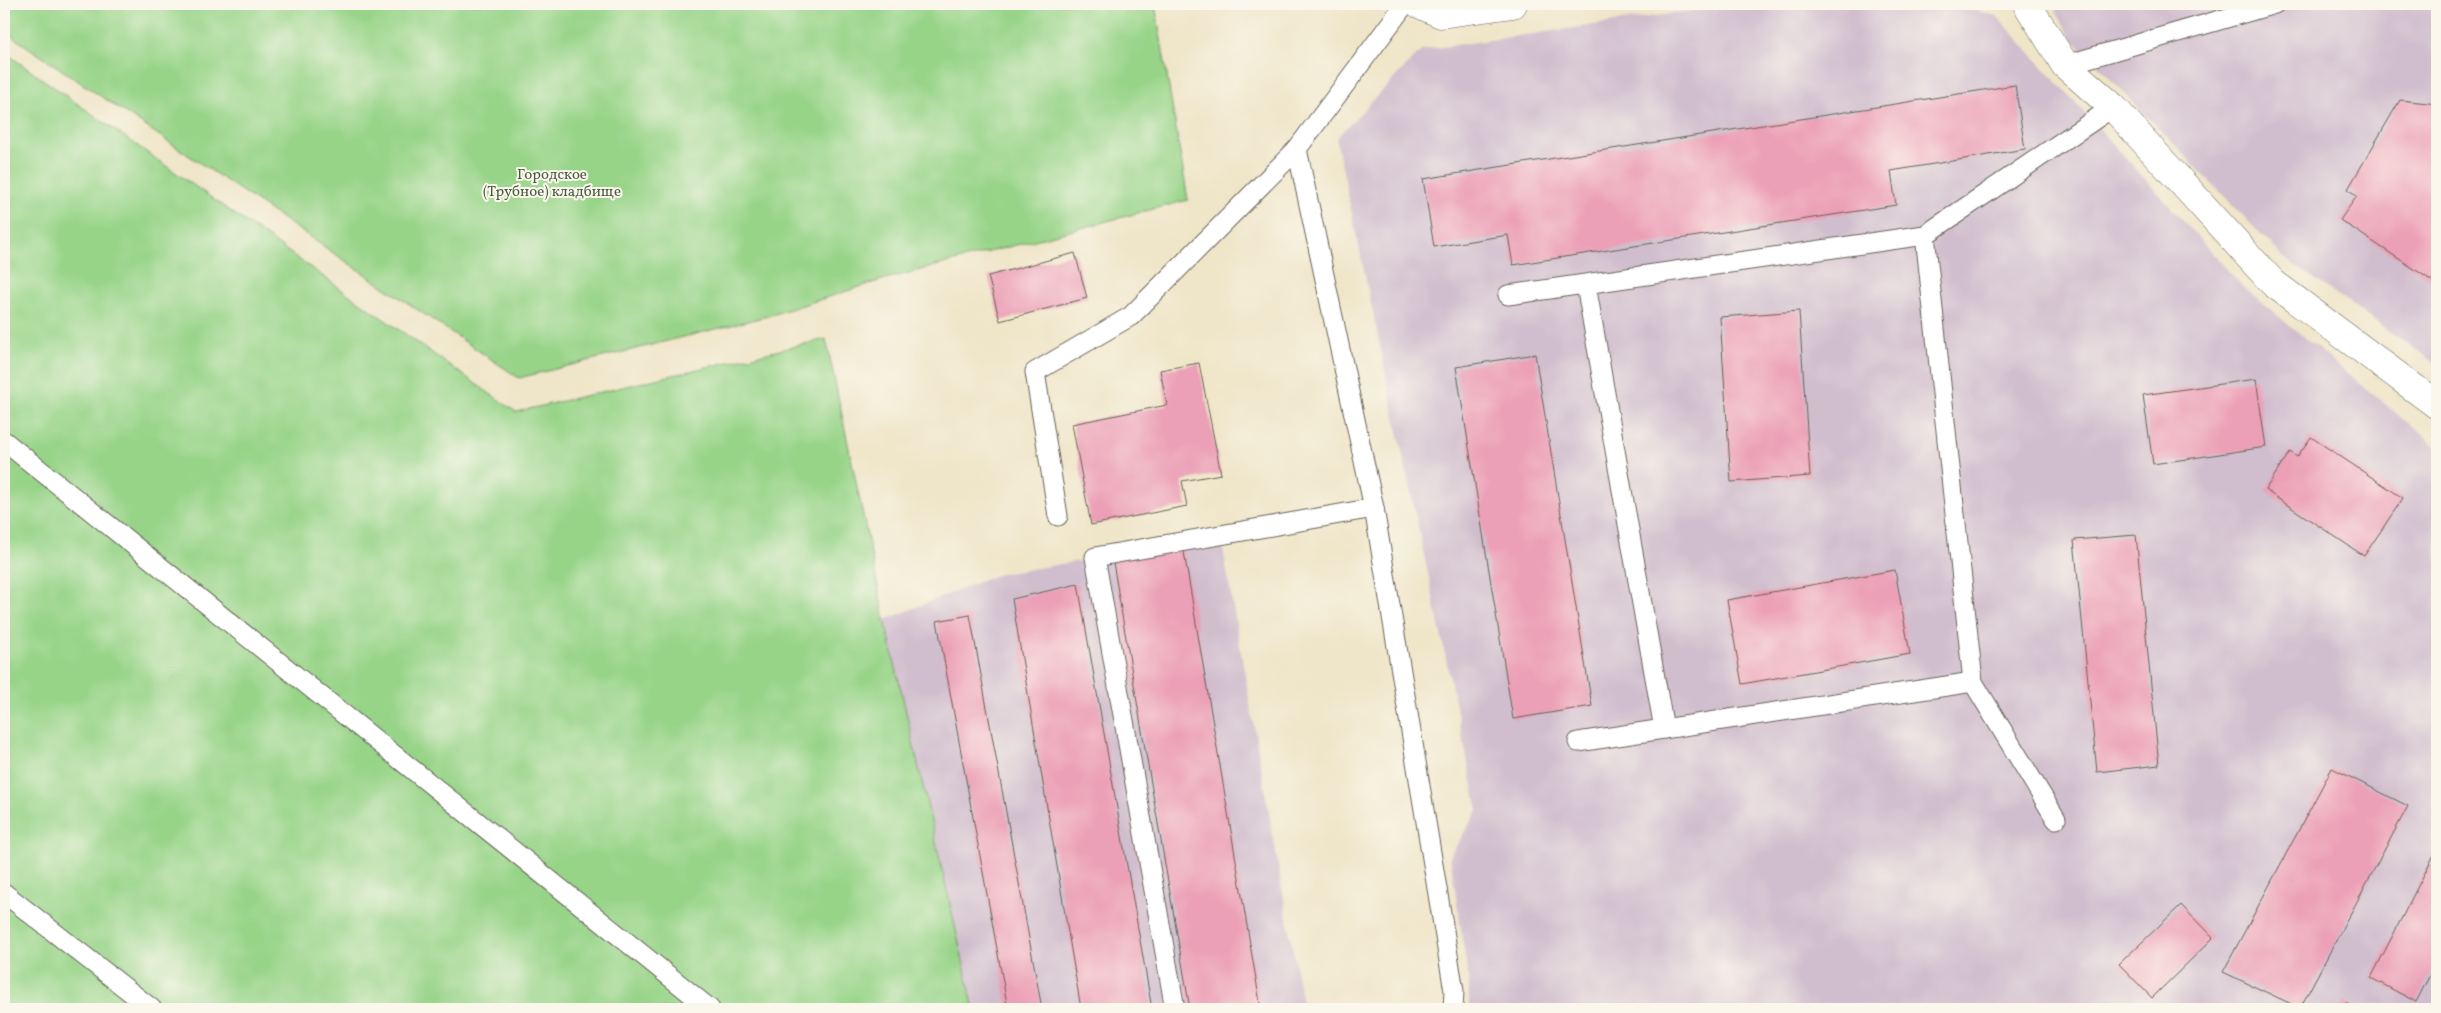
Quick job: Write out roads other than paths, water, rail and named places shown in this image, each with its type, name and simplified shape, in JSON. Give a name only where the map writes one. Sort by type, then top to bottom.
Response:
[{"type":"street","points":[[1419,4],[1441,14],[1513,4]]},
{"type":"street","points":[[2027,4],[2065,65],[2113,107],[2273,283],[2437,405]]},
{"type":"lane","points":[[1058,516],[1035,372],[1131,316],[1297,149],[1405,4]]},
{"type":"lane","points":[[2065,65],[2275,4]]},
{"type":"lane","points":[[1508,296],[1925,235],[2113,107]]},
{"type":"lane","points":[[1297,149],[1374,508],[1454,991],[1453,1009]]},
{"type":"lane","points":[[1925,235],[1973,682],[2056,819]]},
{"type":"lane","points":[[1586,285],[1664,729]]},
{"type":"lane","points":[[4,441],[710,1009]]},
{"type":"lane","points":[[1175,1009],[1095,556],[1374,508]]},
{"type":"lane","points":[[1578,742],[1973,682]]},
{"type":"lane","points":[[4,893],[152,1009]]},
{"type":"park label","name":"Городское (Трубное) кладбище","points":[[552,184]]}]
